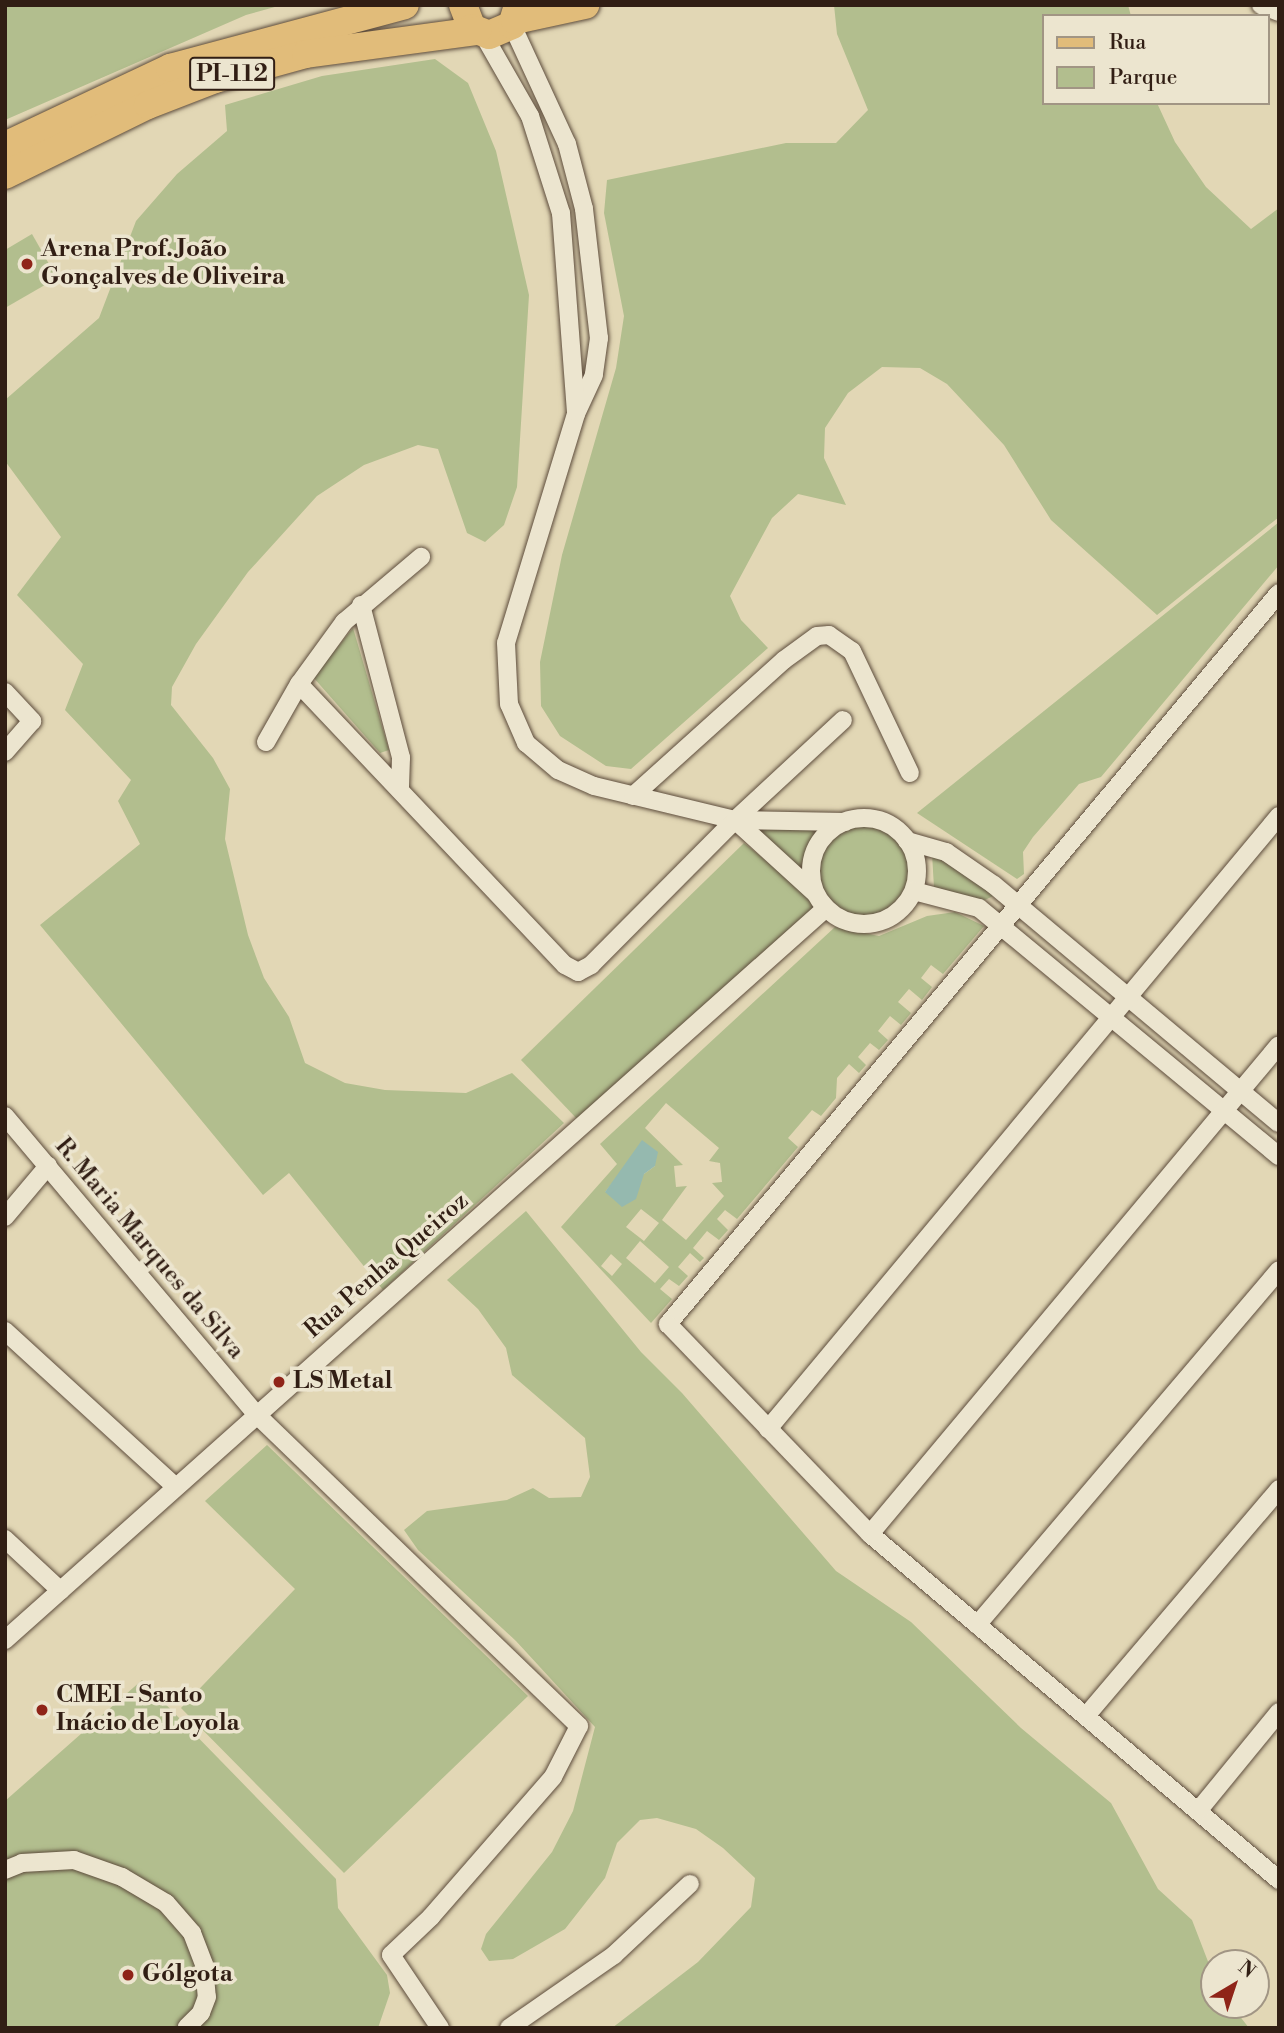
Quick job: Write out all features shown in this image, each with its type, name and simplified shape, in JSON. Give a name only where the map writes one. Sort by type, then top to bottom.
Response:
[{"type":"main road","name":"PI-112","points":[[5,146],[170,68],[405,5]]},
{"type":"main road","points":[[463,5],[465,18],[480,33]]},
{"type":"main road","name":"PI-112","points":[[5,175],[148,104],[215,79],[306,54],[480,33],[497,34],[515,17],[584,5]]},
{"type":"street","points":[[1261,5],[1279,12]]},
{"type":"street","points":[[515,17],[553,106],[584,209],[599,338],[594,375],[576,414],[506,643],[509,704],[526,743],[558,770],[594,786],[735,820],[879,820],[907,841],[946,852],[994,885],[1017,907],[1279,1123]]},
{"type":"street","points":[[480,33],[530,116],[561,213],[576,414]]},
{"type":"street","points":[[266,742],[299,684],[361,605],[421,557]]},
{"type":"street","points":[[1279,593],[668,1324],[870,1534],[1279,1880]]},
{"type":"street","points":[[361,605],[401,758],[400,790]]},
{"type":"street","points":[[633,796],[784,660],[817,636],[829,635],[852,651],[910,774]]},
{"type":"street","points":[[299,684],[565,965],[578,972],[591,965],[735,820],[843,720]]},
{"type":"street","points":[[5,692],[32,721],[5,752]]},
{"type":"street","points":[[768,1429],[1113,1019],[1279,816]]},
{"type":"street","points":[[735,820],[821,901],[852,923],[882,922],[895,915],[914,891],[916,865],[907,841]]},
{"type":"street","points":[[821,901],[811,877],[815,851],[830,830],[845,822]]},
{"type":"street","points":[[914,891],[979,908],[1279,1156]]},
{"type":"street","name":"Rua Penha Queiroz","points":[[5,1640],[256,1413],[583,1125],[821,901]]},
{"type":"street","points":[[870,1534],[1279,1045]]},
{"type":"street","name":"R. Maria Marques da Silva","points":[[5,1116],[256,1413],[579,1726],[553,1777],[431,1917],[390,1955],[440,2028]]},
{"type":"street","points":[[5,1217],[48,1166]]},
{"type":"street","points":[[978,1625],[1279,1270]]},
{"type":"street","points":[[5,1331],[175,1486]]},
{"type":"street","points":[[1086,1717],[1279,1489]]},
{"type":"street","points":[[5,1539],[61,1591]]},
{"type":"street","points":[[1198,1811],[1279,1712]]},
{"type":"street","points":[[5,1870],[22,1863],[74,1860],[122,1877],[166,1903],[192,1933],[204,1965],[206,1997],[201,2012],[187,2027]]},
{"type":"street","points":[[509,2028],[614,1955],[690,1884]]},
{"type":"green space","points":[[5,5],[282,5],[246,15],[5,120]]},
{"type":"green space","points":[[834,5],[1128,5],[1130,14],[1042,14],[1042,105],[1158,105],[1175,142],[1206,187],[1251,229],[1279,208],[1279,517],[1157,615],[1051,520],[1004,445],[947,384],[920,368],[882,367],[848,393],[825,428],[824,458],[846,505],[798,494],[772,518],[730,596],[741,620],[768,648],[631,769],[606,766],[560,736],[541,706],[540,662],[562,555],[616,368],[624,316],[604,213],[607,180],[786,143],[836,143],[868,110],[837,34]]},
{"type":"green space","points":[[435,59],[468,83],[496,151],[529,295],[517,487],[504,525],[485,542],[467,533],[438,449],[418,445],[364,465],[317,496],[248,572],[196,644],[172,687],[171,705],[213,758],[230,789],[225,839],[248,935],[264,978],[289,1017],[305,1063],[345,1083],[385,1090],[466,1093],[512,1073],[564,1123],[383,1290],[289,1173],[263,1195],[40,925],[140,844],[118,801],[131,780],[65,710],[83,664],[17,595],[61,537],[5,461],[5,400],[99,318],[136,221],[177,174],[227,131],[225,105],[322,76]]},
{"type":"green space","name":"Arena Prof. João Gonçalves de Oliveira","points":[[32,234],[57,278],[5,308],[5,250]]},
{"type":"green space","points":[[1279,522],[1279,565],[1101,777],[1079,784],[1033,837],[1023,852],[1024,874],[1017,879],[917,813]]},
{"type":"green space","points":[[353,628],[389,750],[380,753],[313,677]]},
{"type":"green space","points":[[756,824],[813,827],[817,834],[807,867],[795,870],[756,835]]},
{"type":"green space","points":[[864,825],[882,828],[897,838],[907,853],[910,871],[907,889],[897,904],[882,914],[864,917],[846,914],[831,904],[821,889],[818,871],[821,853],[831,838],[846,828]]},
{"type":"green space","points":[[744,843],[821,905],[578,1120],[521,1060]]},
{"type":"green space","points":[[932,854],[937,854],[995,895],[983,901],[934,887]]},
{"type":"green space","points":[[955,912],[984,926],[943,974],[931,965],[921,978],[932,987],[922,1000],[909,989],[898,1002],[911,1013],[901,1025],[890,1016],[878,1031],[888,1040],[879,1050],[870,1043],[858,1057],[866,1065],[859,1073],[849,1064],[837,1078],[836,1098],[821,1116],[812,1110],[788,1138],[798,1147],[737,1219],[725,1210],[717,1219],[728,1230],[719,1240],[707,1231],[693,1248],[704,1258],[700,1262],[690,1253],[678,1267],[688,1276],[679,1286],[669,1279],[660,1289],[672,1299],[651,1323],[561,1227],[617,1164],[600,1144],[835,927],[879,936],[927,916]],"holes":[[[666,1103],[719,1148],[709,1161],[720,1163],[722,1182],[712,1183],[724,1196],[686,1240],[662,1220],[687,1186],[676,1187],[674,1166],[683,1165],[645,1128]],[[655,1166],[605,1192],[624,1168]],[[641,1209],[659,1223],[644,1241],[626,1227]],[[640,1241],[669,1267],[655,1283],[626,1258]],[[611,1254],[622,1264],[612,1276],[601,1266]]]},
{"type":"green space","points":[[526,1211],[641,1352],[682,1393],[836,1571],[911,1622],[1021,1728],[1111,1803],[1158,1889],[1192,1920],[1203,1949],[1200,1949],[1200,2019],[1242,2019],[1249,2028],[612,2028],[698,1962],[751,1907],[755,1878],[723,1848],[696,1829],[657,1818],[640,1820],[617,1843],[605,1878],[565,1929],[513,1959],[489,1961],[481,1949],[486,1934],[552,1852],[573,1811],[595,1727],[516,1641],[418,1550],[404,1530],[427,1511],[507,1500],[533,1488],[549,1498],[581,1497],[590,1477],[585,1438],[512,1375],[506,1348],[478,1309],[447,1280]]},
{"type":"green space","points":[[267,1445],[528,1696],[344,1873],[181,1708],[295,1589],[205,1501]]},
{"type":"green space","points":[[142,1680],[336,1879],[338,1908],[387,1975],[390,1993],[378,2028],[5,2028],[5,1801]]},
{"type":"water","points":[[642,1140],[658,1152],[655,1166],[644,1174],[636,1199],[622,1207],[605,1192]]},
{"type":"place","name":"Arena Prof. João Gonçalves de Oliveira","points":[[27,264]]},
{"type":"place","name":"LS Metal","points":[[279,1382]]},
{"type":"place","name":"CMEI - Santo Inácio de Loyola","points":[[42,1710]]},
{"type":"place","name":"Gólgota","points":[[128,1975]]}]
